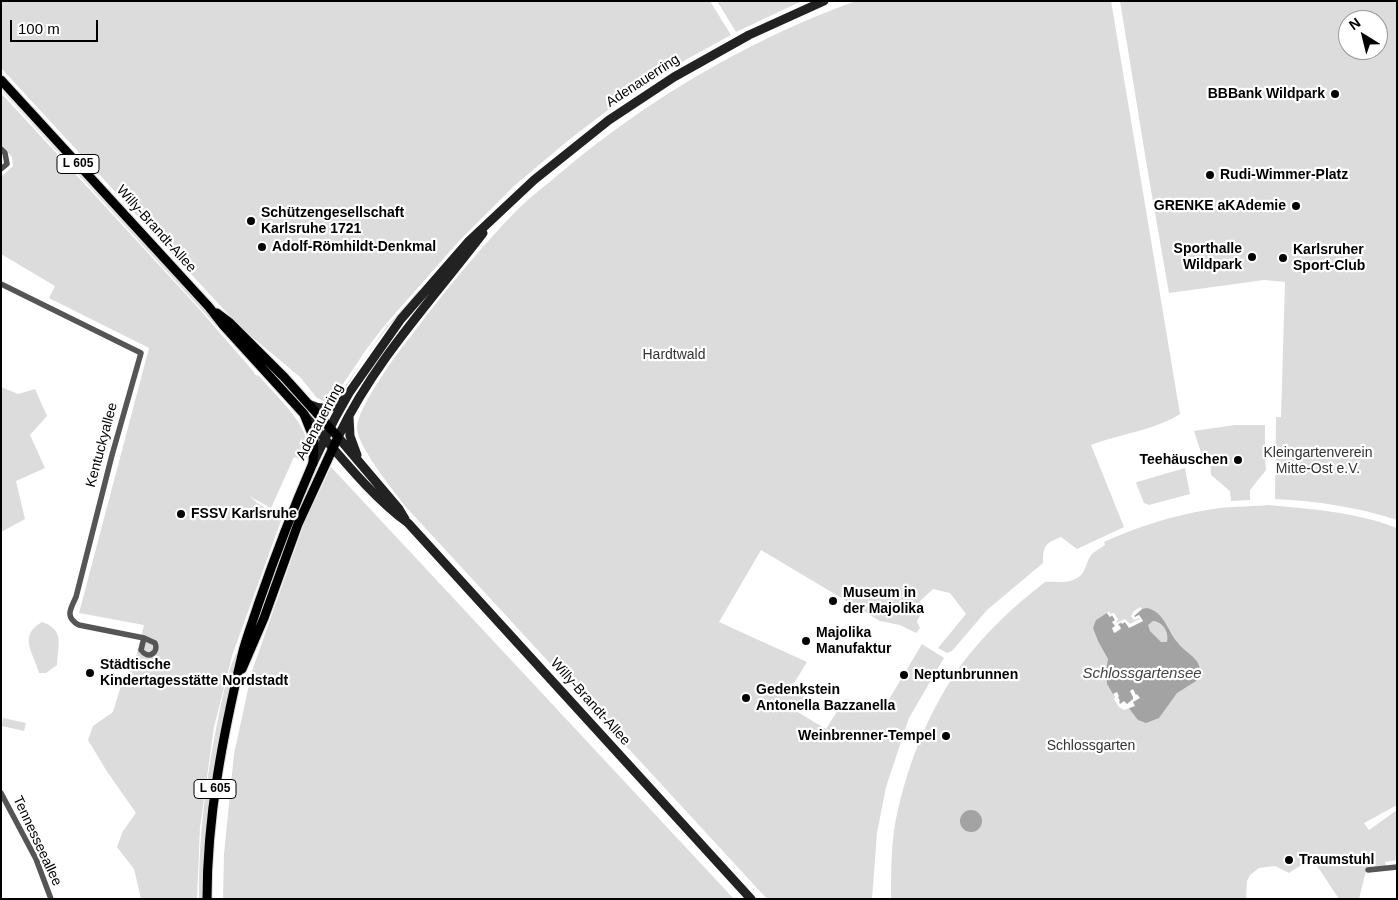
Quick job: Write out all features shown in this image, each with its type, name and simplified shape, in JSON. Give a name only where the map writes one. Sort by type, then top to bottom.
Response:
[{"type":"main road","name":"Adenauerring","points":[[207,899],[209,841],[214,794],[242,654],[268,576],[313,463],[349,393],[394,329],[469,241],[562,157],[646,94],[733,43],[824,1]]},
{"type":"main road","name":"Willy-Brandt-Allee","points":[[1,80],[209,308],[222,325],[332,447],[394,513],[408,524],[751,899]]},
{"type":"main road","name":"Adenauerring","points":[[237,681],[262,625],[298,524],[332,447],[349,414],[372,376],[407,327],[497,215]]},
{"type":"main road","name":"Willy-Brandt-Allee","points":[[209,308],[234,327],[310,405],[399,509],[408,524]]},
{"type":"main road","points":[[310,405],[322,409],[332,408],[349,393]]},
{"type":"main road","points":[[304,414],[315,447],[313,463]]},
{"type":"main road","points":[[349,414],[350,439],[361,464]]},
{"type":"street","points":[[1,149],[5,152],[7,164],[1,169]]},
{"type":"street","name":"Kentuckyallee","points":[[1,284],[140,353],[76,597],[69,614],[72,621],[79,625],[144,638]]},
{"type":"street","name":"Tennesseeallee","points":[[1,793],[36,859],[51,899]]},
{"type":"street","points":[[1368,870],[1397,867]]},
{"type":"green space","points":[[1,1],[710,1],[731,35],[669,69],[617,103],[514,186],[460,240],[385,325],[335,396],[326,402],[317,398],[300,377],[240,327],[1,68]]},
{"type":"green space","points":[[717,1],[802,1],[736,32]]},
{"type":"green space","name":"Hardtwald","points":[[856,1],[1111,1],[1180,414],[1149,428],[1091,445],[1124,527],[1077,549],[1061,537],[1048,543],[1044,549],[1043,563],[987,610],[952,651],[947,653],[938,648],[966,614],[950,593],[933,589],[920,601],[924,609],[917,621],[920,628],[916,633],[900,625],[880,621],[761,550],[719,622],[807,662],[791,688],[804,696],[796,711],[826,729],[845,699],[868,704],[886,712],[888,701],[922,644],[944,658],[909,718],[886,787],[877,833],[872,899],[767,899],[405,506],[369,456],[363,446],[357,428],[363,408],[370,395],[405,344],[475,255],[532,196],[626,122],[699,74],[776,34]]},
{"type":"green space","name":"Karlsruher Sport-Club","points":[[1120,1],[1397,1],[1397,520],[1337,505],[1275,499],[1276,417],[1281,417],[1285,282],[1264,280],[1169,293]]},
{"type":"green space","points":[[1,90],[232,340],[253,366]]},
{"type":"green space","points":[[1,93],[193,302],[254,374],[259,376],[281,400],[301,427],[309,447],[309,453],[305,462],[294,457],[271,508],[249,496],[282,518],[232,656],[214,727],[200,827],[197,899],[141,899],[134,869],[117,847],[123,831],[136,813],[88,740],[93,726],[113,712],[123,679],[134,665],[144,625],[79,613],[149,348],[49,298],[55,286],[1,254],[1,177],[13,166],[12,157],[1,145]]},
{"type":"green space","points":[[420,289],[410,304],[375,344],[339,398],[330,404],[337,398],[384,330]]},
{"type":"green space","points":[[1,387],[18,394],[35,389],[47,416],[30,435],[45,468],[16,481],[25,519],[1,532]]},
{"type":"green space","points":[[1235,425],[1265,425],[1266,470],[1250,490],[1250,500],[1231,501],[1230,491],[1211,475],[1210,461],[1204,462],[1194,431]]},
{"type":"green space","points":[[323,449],[324,451],[279,560],[260,619],[258,617],[276,563]]},
{"type":"green space","points":[[331,467],[734,899],[223,899],[224,854],[234,754],[252,671],[305,521]]},
{"type":"green space","points":[[1185,468],[1190,494],[1149,505],[1144,503],[1137,482]]},
{"type":"green space","name":"Schlossgarten","points":[[1268,505],[1350,515],[1397,528],[1397,805],[1364,823],[1369,830],[1397,810],[1397,860],[1385,862],[1387,870],[1366,871],[1359,899],[1340,899],[1312,858],[1289,873],[1275,866],[1259,868],[1250,875],[1247,881],[1246,899],[891,899],[894,830],[898,808],[911,765],[927,723],[949,683],[970,653],[990,631],[1011,610],[1045,582],[1067,582],[1080,576],[1089,558],[1105,545],[1104,542],[1180,515],[1222,508]]},
{"type":"green space","points":[[285,519],[240,649],[238,649],[255,597]]},
{"type":"green space","points":[[42,622],[54,629],[59,644],[57,665],[46,673],[39,673],[29,645],[30,633],[34,627]]},
{"type":"green space","points":[[236,654],[238,655],[229,689],[212,778],[206,838],[203,899],[199,899],[200,851],[207,779],[223,695],[228,674]]},
{"type":"green space","points":[[3,718],[26,723],[24,731],[2,726]]},
{"type":"water","name":"Schlossgartensee","points":[[1147,608],[1158,613],[1174,638],[1197,662],[1200,670],[1196,681],[1177,693],[1159,718],[1146,723],[1138,720],[1128,707],[1119,704],[1107,684],[1108,659],[1093,628],[1096,620],[1107,613],[1110,617],[1112,615],[1115,620],[1115,633],[1121,629],[1118,624],[1125,622],[1129,627],[1143,621],[1139,615],[1135,618],[1134,616],[1142,609]],"holes":[[[1153,621],[1165,628],[1167,642],[1161,642],[1150,631],[1148,625]]]},
{"type":"water","points":[[971,810],[979,813],[982,821],[979,829],[971,832],[963,829],[960,821],[963,813]]},
{"type":"pier","points":[[1140,607],[1142,609],[1134,616],[1139,615],[1143,621],[1129,628],[1125,622],[1122,624],[1121,622],[1118,624],[1121,628],[1114,633],[1112,628],[1115,626],[1112,622],[1115,620],[1112,615],[1110,617],[1107,613],[1109,611],[1110,614],[1114,613],[1118,619],[1116,623],[1125,619],[1130,624],[1140,620],[1139,618],[1134,620],[1131,616]]},
{"type":"pier","points":[[1133,689],[1140,698],[1133,702],[1135,706],[1124,710],[1119,707],[1113,694],[1117,692],[1120,704],[1124,701],[1127,704],[1133,699],[1130,691]]},
{"type":"place","name":"BBBank Wildpark","points":[[1335,94]]},
{"type":"place","name":"Rudi-Wimmer-Platz","points":[[1210,175]]},
{"type":"place","name":"GRENKE aKAdemie","points":[[1296,206]]},
{"type":"place","name":"Schützengesellschaft Karlsruhe 1721","points":[[251,221]]},
{"type":"place","name":"Adolf-Römhildt-Denkmal","points":[[262,247]]},
{"type":"place","name":"Sporthalle Wildpark","points":[[1252,257]]},
{"type":"place","name":"Karlsruher Sport-Club","points":[[1283,258]]},
{"type":"place","name":"Teehäuschen","points":[[1238,460]]},
{"type":"place","name":"FSSV Karlsruhe","points":[[181,514]]},
{"type":"place","name":"Museum in der Majolika","points":[[833,601]]},
{"type":"place","name":"Majolika Manufaktur","points":[[806,641]]},
{"type":"place","name":"Städtische Kindertagesstätte Nordstadt","points":[[90,673]]},
{"type":"place","name":"Neptunbrunnen","points":[[904,675]]},
{"type":"place","name":"Gedenkstein Antonella Bazzanella","points":[[746,698]]},
{"type":"place","name":"Weinbrenner-Tempel","points":[[946,736]]},
{"type":"place","name":"Traumstuhl","points":[[1289,860]]},
{"type":"park label","name":"Kleingartenverein Mitte-Ost e.V.","points":[[1318,462]]}]
